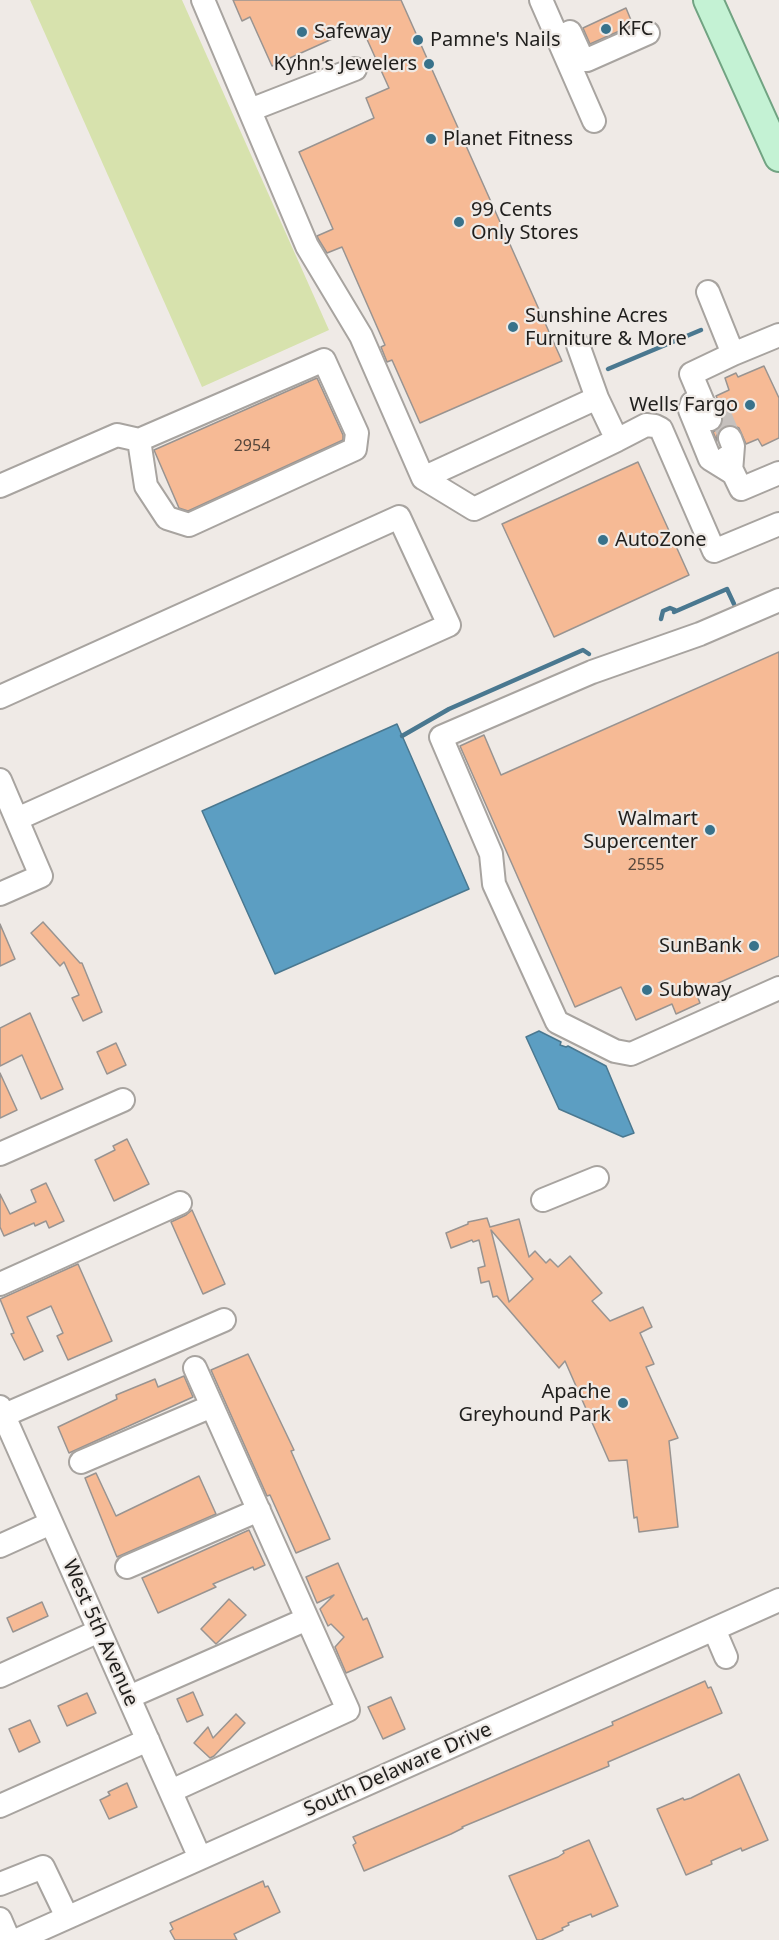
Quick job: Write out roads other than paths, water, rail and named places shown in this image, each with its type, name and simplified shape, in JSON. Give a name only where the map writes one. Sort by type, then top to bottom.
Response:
[{"type":"main road","points":[[708,0],[779,157]]},
{"type":"street","points":[[203,0],[307,246],[361,336],[423,478],[474,509],[646,425],[655,426],[661,429],[714,551],[779,524]]},
{"type":"street","points":[[541,0],[594,121]]},
{"type":"street","points":[[562,11],[581,56],[587,60],[648,33]]},
{"type":"street","points":[[250,110],[355,69]]},
{"type":"street","points":[[708,292],[733,354]]},
{"type":"street","points":[[715,417],[714,400],[696,387],[691,374],[779,335]]},
{"type":"street","points":[[578,345],[597,398],[617,440]]},
{"type":"street","points":[[0,486],[117,435],[139,440],[324,360],[357,433],[355,448],[189,525],[167,518],[146,486],[139,440]]},
{"type":"street","points":[[696,387],[690,410],[710,459],[731,472],[741,489],[779,473]]},
{"type":"street","points":[[423,478],[597,398]]},
{"type":"street","points":[[725,440],[733,446],[731,472]]},
{"type":"street","points":[[0,697],[399,517],[449,625],[17,819]]},
{"type":"street","points":[[779,600],[700,634],[592,672],[441,737],[491,854],[494,884],[557,1022],[615,1051],[631,1054],[779,988]]},
{"type":"street","points":[[0,780],[41,876],[0,894]]},
{"type":"street","points":[[0,1154],[123,1100]]},
{"type":"street","points":[[543,1200],[597,1178]]},
{"type":"street","points":[[0,1284],[180,1203]]},
{"type":"street","points":[[1,1413],[224,1320]]},
{"type":"street","points":[[171,1791],[348,1710],[195,1368]]},
{"type":"street","points":[[81,1462],[212,1406]]},
{"type":"street","name":"West 5th Avenue","points":[[1,1413],[200,1858]]},
{"type":"street","points":[[128,1567],[259,1510]]},
{"type":"street","points":[[0,1546],[51,1523]]},
{"type":"street","name":"South Delaware Drive","points":[[17,1940],[779,1600]]},
{"type":"street","points":[[129,1697],[307,1619]]},
{"type":"street","points":[[714,1629],[726,1657]]},
{"type":"street","points":[[0,1676],[99,1631]]},
{"type":"street","points":[[0,1806],[148,1740]]},
{"type":"street","points":[[0,1884],[43,1867],[68,1917]]},
{"type":"street","points":[[0,1918],[9,1940]]},
{"type":"water","points":[[397,724],[469,889],[275,974],[202,811]]},
{"type":"water","points":[[539,1031],[561,1042],[560,1045],[568,1046],[606,1066],[634,1133],[623,1137],[559,1109],[526,1037]]},
{"type":"waterway","points":[[608,369],[701,330]]},
{"type":"waterway","points":[[674,612],[727,589],[734,604]]},
{"type":"waterway","points":[[661,619],[663,611],[670,608],[675,610]]},
{"type":"waterway","points":[[402,736],[449,709],[583,650],[589,654]]},
{"type":"tunnel","points":[[720,414],[730,438]]},
{"type":"place","name":"KFC","points":[[606,29]]},
{"type":"place","name":"Safeway","points":[[302,32]]},
{"type":"place","name":"Pamne's Nails","points":[[418,40]]},
{"type":"place","name":"Kyhn's Jewelers","points":[[429,64]]},
{"type":"place","name":"Planet Fitness","points":[[431,139]]},
{"type":"place","name":"99 Cents Only Stores","points":[[459,222]]},
{"type":"place","name":"Sunshine Acres Furniture & More","points":[[513,327]]},
{"type":"place","name":"Wells Fargo","points":[[750,405]]},
{"type":"place","name":"AutoZone","points":[[603,540]]},
{"type":"place","name":"Walmart Supercenter","points":[[710,830]]},
{"type":"place","name":"SunBank","points":[[754,946]]},
{"type":"place","name":"Subway","points":[[647,990]]},
{"type":"place","name":"Apache Greyhound Park","points":[[623,1403]]}]
